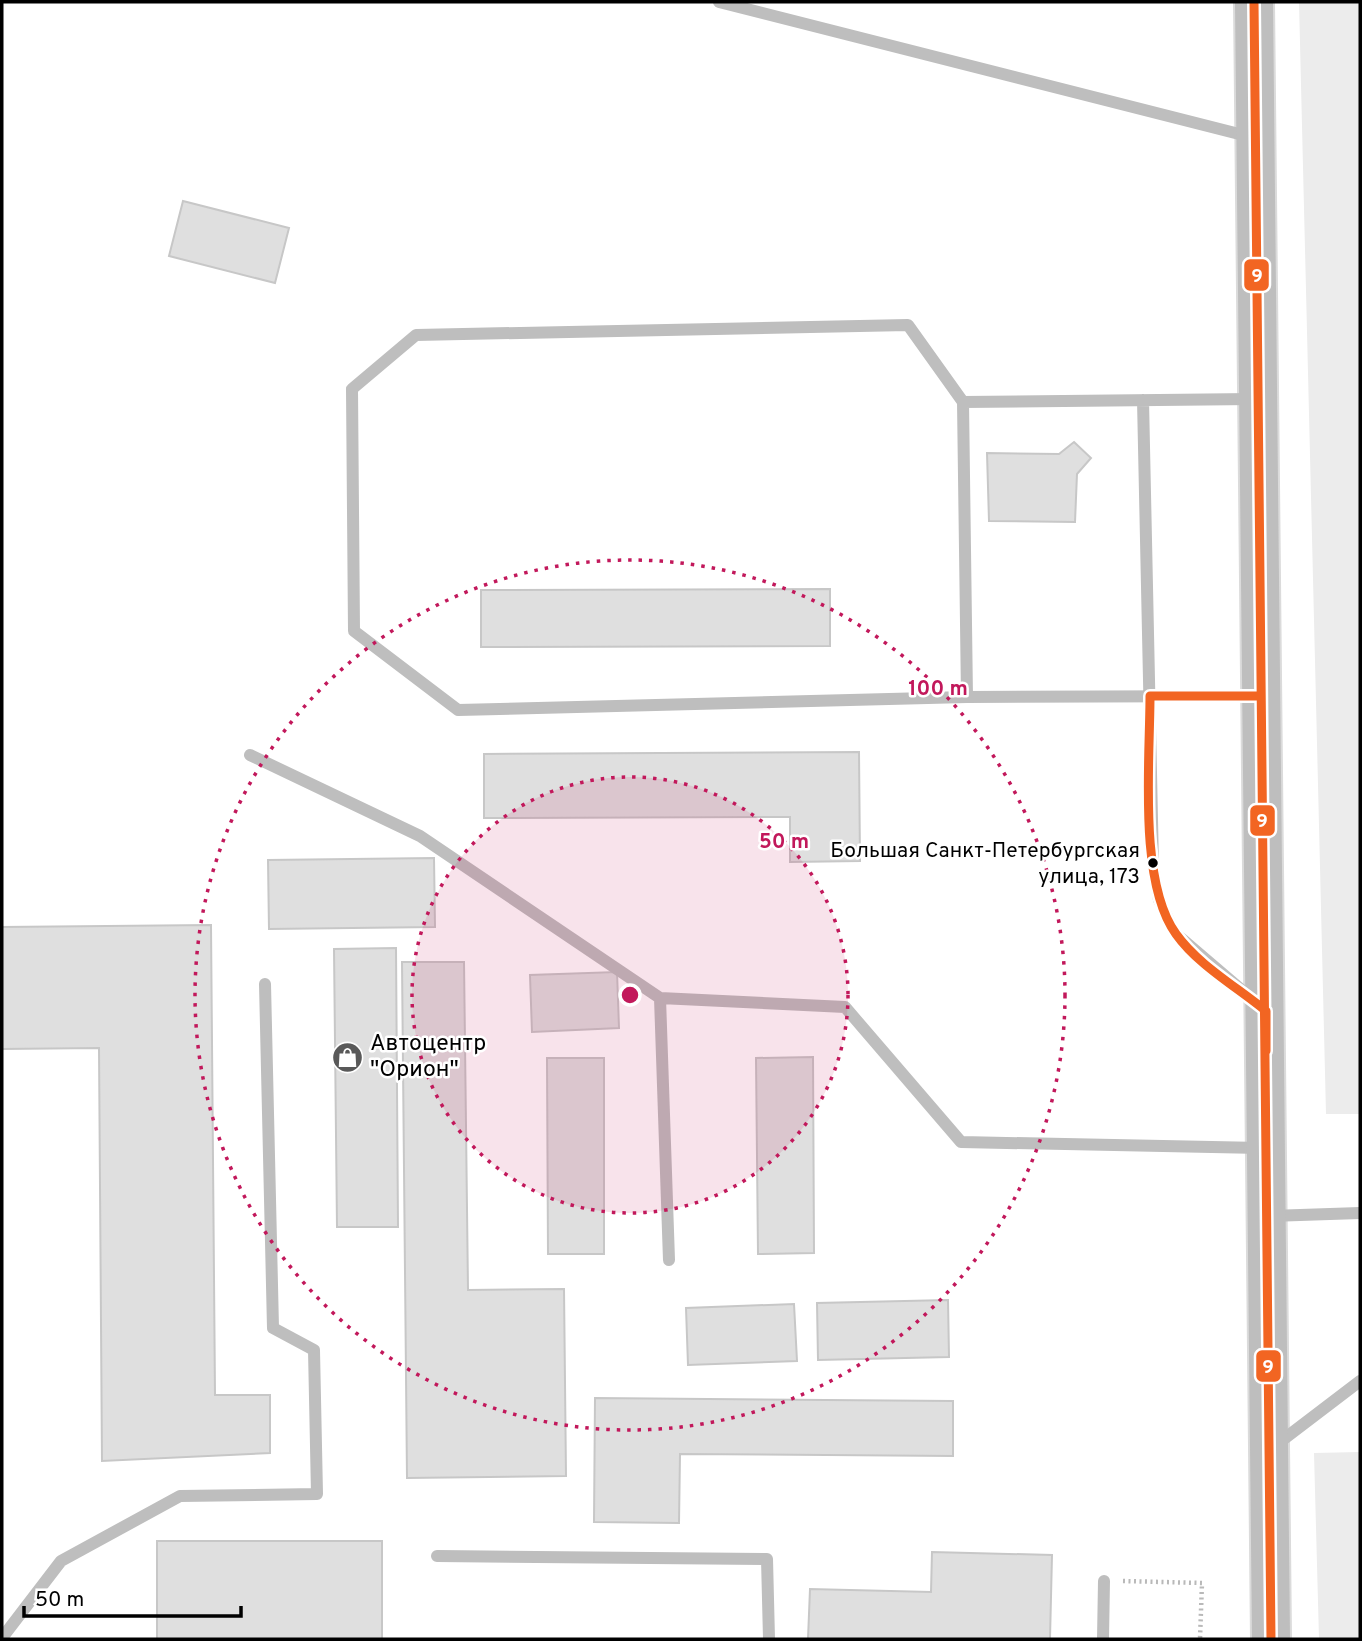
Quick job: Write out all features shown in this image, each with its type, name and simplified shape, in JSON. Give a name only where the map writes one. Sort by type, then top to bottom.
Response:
[{"type":"main road","points":[[1254,2],[1271,1639]]},
{"type":"lane","points":[[719,2],[1256,139]]},
{"type":"lane","points":[[967,697],[963,402],[908,325],[416,335],[352,389],[354,631],[458,710],[967,697],[1261,696]]},
{"type":"lane","points":[[963,402],[1257,399]]},
{"type":"lane","points":[[1143,400],[1153,866],[1159,900],[1175,933],[1266,1011]]},
{"type":"lane","points":[[250,755],[420,836],[660,998],[845,1007],[961,1142],[1267,1148]]},
{"type":"lane","points":[[2,1638],[61,1561],[180,1496],[317,1494],[314,1350],[273,1328],[265,984]]},
{"type":"lane","points":[[660,998],[668,1260]]},
{"type":"lane","points":[[1268,1216],[1360,1213]]},
{"type":"lane","points":[[1270,1450],[1360,1381]]},
{"type":"lane","points":[[437,1556],[767,1559],[769,1639]]},
{"type":"lane","points":[[1103,1639],[1104,1581]]},
{"type":"path","points":[[1104,1581],[1202,1583],[1200,1639]]},
{"type":"shaded area","points":[[1299,2],[1360,2],[1360,1114],[1326,1114]]},
{"type":"shaded area","points":[[1360,1452],[1360,1639],[1319,1639],[1314,1453]]},
{"type":"building","points":[[183,201],[289,228],[275,283],[169,256]]},
{"type":"building","points":[[1074,442],[1091,458],[1077,474],[1075,522],[989,521],[987,453],[1059,454]]},
{"type":"building","points":[[830,589],[830,646],[481,647],[481,590]]},
{"type":"building","points":[[859,752],[860,861],[790,862],[790,817],[484,818],[484,754]]},
{"type":"building","points":[[434,858],[435,927],[269,929],[268,860]]},
{"type":"building","points":[[211,925],[215,1395],[270,1395],[270,1453],[102,1461],[99,1048],[2,1049],[2,927]]},
{"type":"building","points":[[396,948],[398,1227],[337,1227],[334,949]]},
{"type":"building","points":[[402,962],[464,962],[468,1290],[564,1289],[566,1476],[407,1478]]},
{"type":"building","points":[[617,972],[619,1028],[532,1032],[530,975]]},
{"type":"building","points":[[813,1057],[814,1253],[758,1254],[756,1058]]},
{"type":"building","points":[[547,1058],[604,1058],[604,1254],[548,1254]]},
{"type":"building","points":[[948,1300],[949,1357],[818,1360],[817,1303]]},
{"type":"building","points":[[794,1304],[797,1361],[688,1365],[686,1308]]},
{"type":"building","points":[[595,1398],[953,1401],[953,1456],[680,1454],[679,1523],[594,1522]]},
{"type":"building","points":[[157,1541],[382,1541],[382,1639],[157,1639]]},
{"type":"building","points":[[157,1541],[382,1541],[382,1639],[157,1639]]},
{"type":"building","points":[[932,1552],[1052,1555],[1050,1639],[808,1639],[810,1589],[931,1592]]},
{"type":"transit line","name":"9","points":[[1254,2],[1271,1639]]},
{"type":"transit line","name":"9","points":[[1261,696],[1150,696],[1148,786],[1151,853],[1164,911],[1176,934],[1195,956],[1266,1011],[1266,1051]]},
{"type":"place","name":"Большая Санкт-Петербургская улица, 173","points":[[1153,863]]},
{"type":"place","name":"Автоцентр \"Орион\"","points":[[347,1057]]}]
